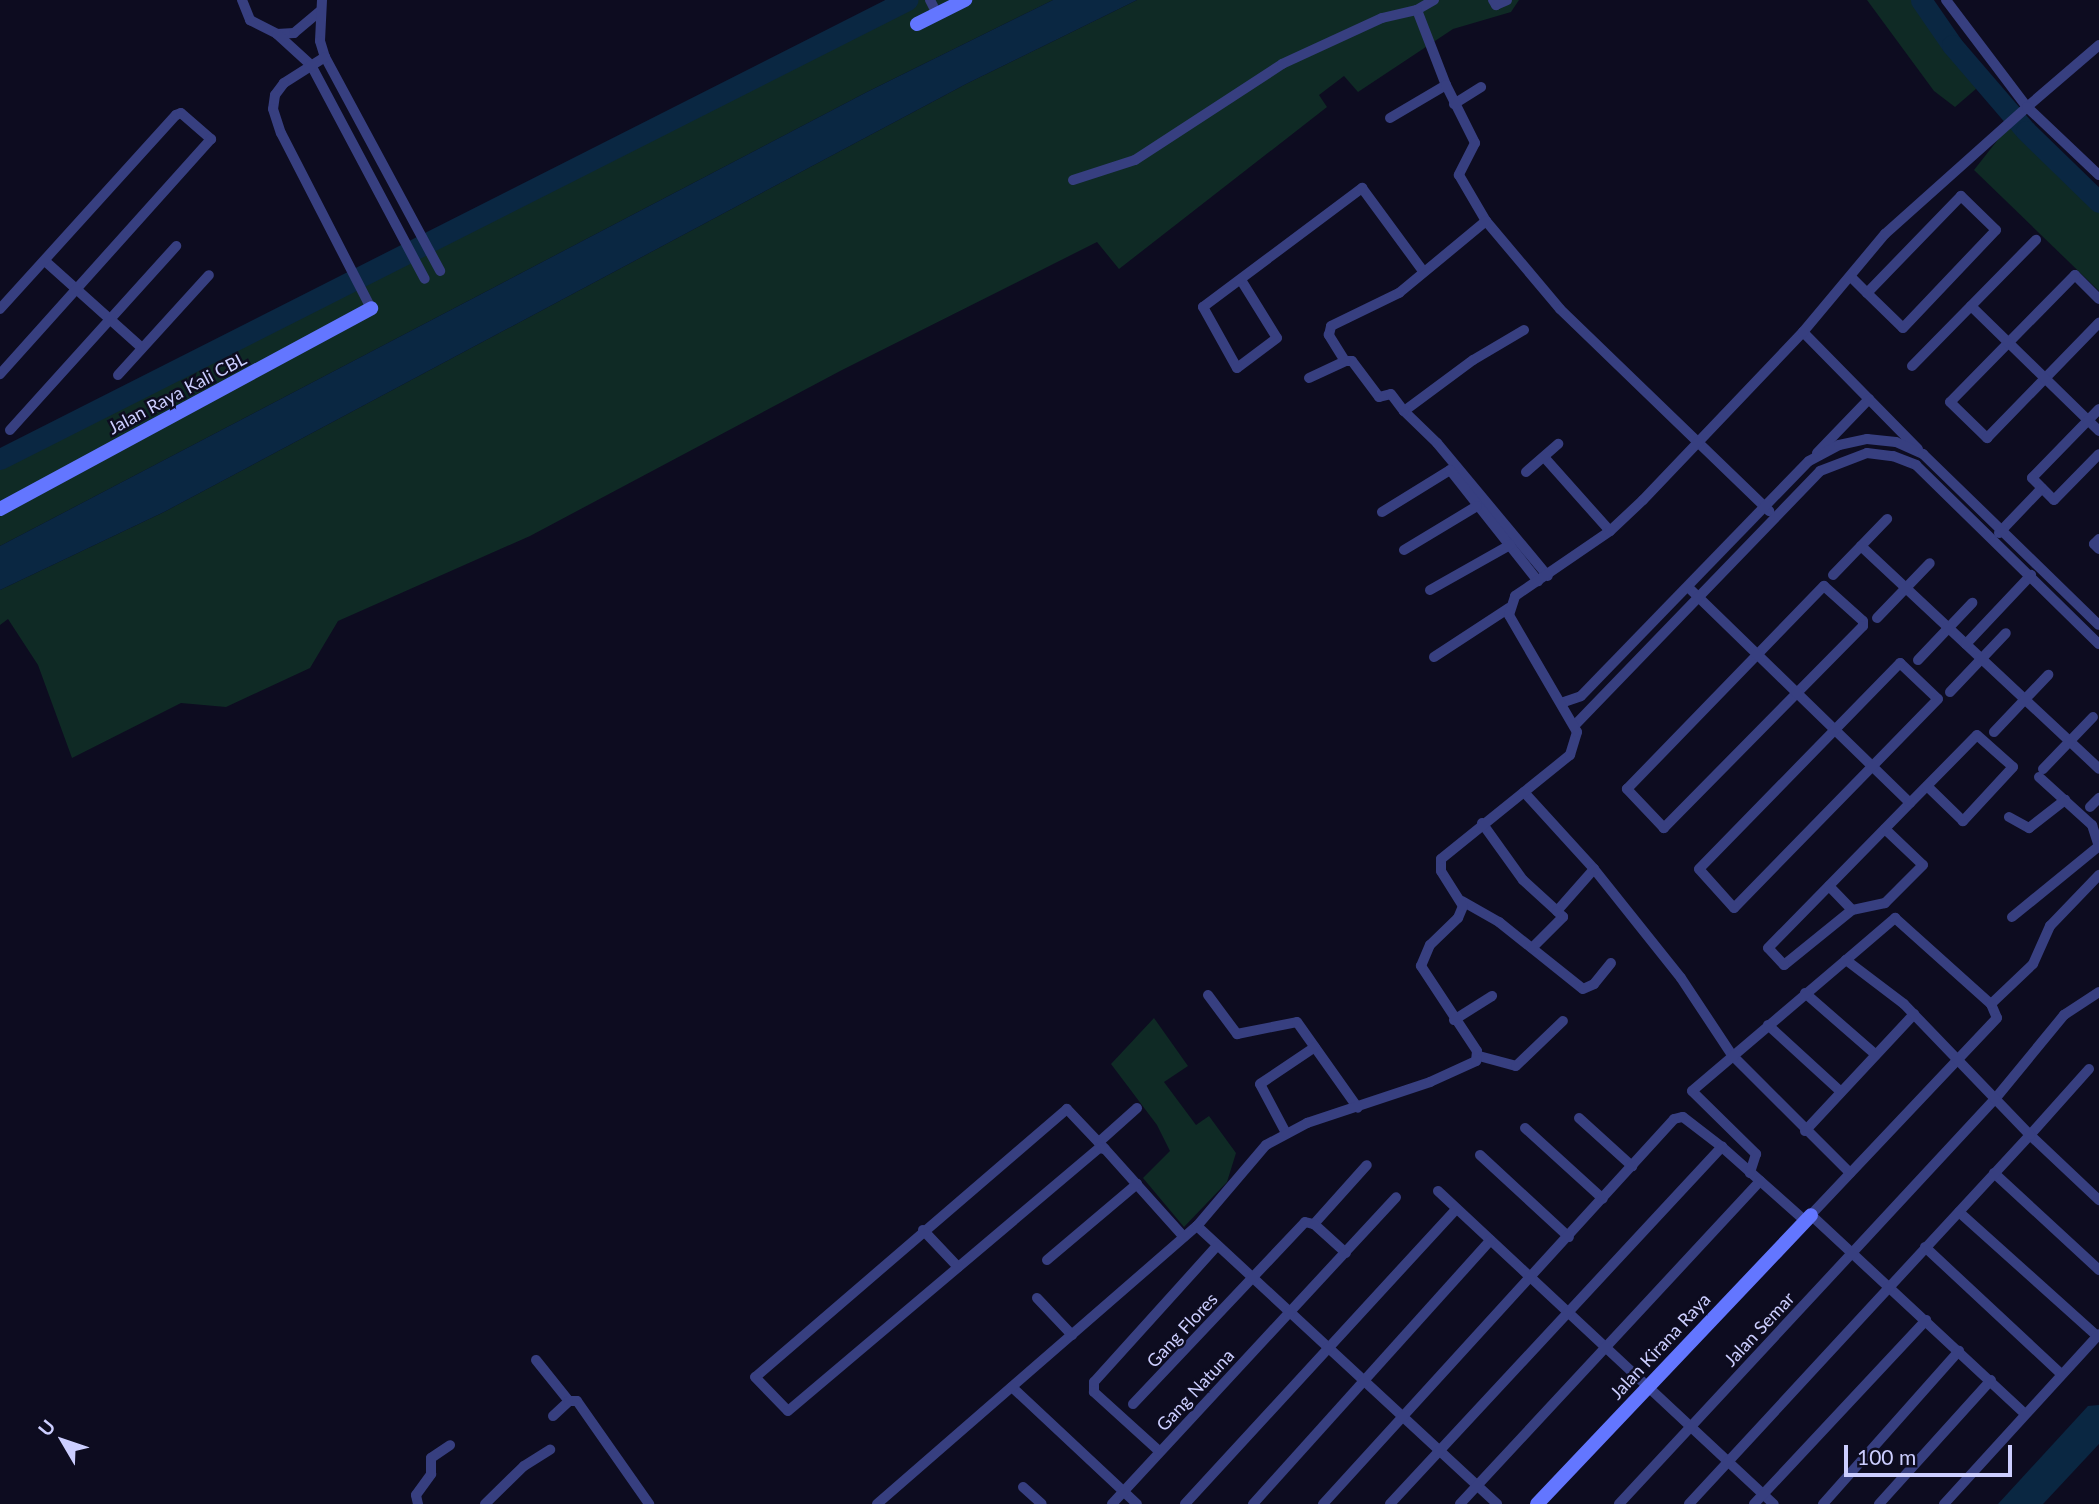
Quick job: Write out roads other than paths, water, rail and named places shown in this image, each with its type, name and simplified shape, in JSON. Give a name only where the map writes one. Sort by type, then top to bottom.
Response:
[{"type":"main road","points":[[917,24],[956,2]]},
{"type":"main road","name":"Jalan Raya Kali CBL","points":[[0,509],[371,309]]},
{"type":"main road","name":"Jalan Kirana Raya","points":[[1537,1504],[1807,1217]]},
{"type":"street","points":[[242,0],[250,20],[277,34],[311,65],[425,279]]},
{"type":"street","points":[[323,0],[319,12],[326,57],[440,271]]},
{"type":"street","points":[[930,0],[937,14]]},
{"type":"street","points":[[1073,180],[1135,160],[1282,64],[1382,18],[1417,10],[1434,0]]},
{"type":"street","points":[[1493,0],[1496,5],[1507,0]]},
{"type":"street","points":[[1947,0],[2024,109],[2099,175]]},
{"type":"street","points":[[1417,10],[1454,104],[1475,144],[1459,175],[1486,221],[1560,309],[1775,517]]},
{"type":"street","points":[[277,34],[301,29],[319,12]]},
{"type":"street","points":[[1434,657],[1509,608],[1515,596],[1548,576],[1610,531],[1699,443],[1803,332],[1885,234],[2005,125],[2099,46]]},
{"type":"street","points":[[326,57],[284,83],[275,94],[273,108],[281,133],[371,309]]},
{"type":"street","points":[[1390,118],[1446,85]]},
{"type":"street","points":[[1454,104],[1481,88]]},
{"type":"street","points":[[0,309],[176,115],[181,113],[211,139],[0,374]]},
{"type":"street","points":[[1241,280],[1277,338],[1237,368],[1201,310],[1362,188],[1423,271]]},
{"type":"street","points":[[1851,277],[1867,293],[1903,328],[1996,230],[1961,196],[1867,293]]},
{"type":"street","points":[[1345,361],[1329,335],[1331,326],[1399,293],[1486,221]]},
{"type":"street","points":[[1912,366],[2036,240]]},
{"type":"street","points":[[10,430],[176,246]]},
{"type":"street","points":[[45,261],[142,348]]},
{"type":"street","points":[[118,375],[209,275]]},
{"type":"street","points":[[2099,299],[2074,275],[1950,402],[1987,438],[2099,324]]},
{"type":"street","points":[[1971,306],[2099,431]]},
{"type":"street","points":[[1404,411],[1473,360],[1524,330]]},
{"type":"street","points":[[1803,332],[1923,454],[2099,625]]},
{"type":"street","points":[[1309,378],[1345,361],[1352,361],[1379,397],[1391,394],[1404,411],[1437,443],[1548,576]]},
{"type":"street","points":[[1561,703],[1581,696],[1689,588],[1869,399]]},
{"type":"street","points":[[2099,409],[2032,478],[2054,500],[2099,454]]},
{"type":"street","points":[[1809,461],[1839,445],[1867,439],[1896,442],[1923,454]]},
{"type":"street","points":[[1526,472],[1558,444]]},
{"type":"street","points":[[1574,725],[1701,598],[1820,471],[1867,453],[1893,456],[1916,465],[2099,644]]},
{"type":"street","points":[[1544,457],[1610,531]]},
{"type":"street","points":[[1382,512],[1450,470],[1538,581]]},
{"type":"street","points":[[1994,539],[2042,488]]},
{"type":"street","points":[[1404,550],[1477,506]]},
{"type":"street","points":[[1833,575],[1887,519]]},
{"type":"street","points":[[2099,539],[2094,544],[2099,549]]},
{"type":"street","points":[[1430,590],[1510,545]]},
{"type":"street","points":[[1861,546],[1904,590],[1982,658],[2099,769]]},
{"type":"street","points":[[1877,618],[1930,562]]},
{"type":"street","points":[[1966,644],[2031,575]]},
{"type":"street","points":[[1824,586],[1863,621],[1797,693],[1664,828],[1627,789],[1824,586]]},
{"type":"street","points":[[1689,588],[1910,803]]},
{"type":"street","points":[[1918,660],[1972,603]]},
{"type":"street","points":[[1509,608],[1574,725],[1575,746],[1570,755],[1482,823],[1441,859],[1441,871],[1462,901],[1532,948],[1583,989],[1594,984],[1611,963]]},
{"type":"street","points":[[1950,692],[2006,633]]},
{"type":"street","points":[[1900,663],[1930,687],[1938,699],[1871,766],[1734,908],[1699,869],[1900,663]]},
{"type":"street","points":[[1994,732],[2048,674]]},
{"type":"street","points":[[2011,917],[2099,847],[2096,822],[2065,800],[2041,773],[2093,717]]},
{"type":"street","points":[[1885,829],[1923,865],[1885,903],[1852,910],[1784,965],[1768,948],[1977,735],[2013,767],[1963,821],[1927,786]]},
{"type":"street","points":[[1524,792],[1594,869],[1681,978],[1732,1055],[1805,1131],[1850,1172]]},
{"type":"street","points":[[2091,807],[2099,799]]},
{"type":"street","points":[[2009,817],[2029,828],[2065,800]]},
{"type":"street","points":[[1482,823],[1523,880],[1563,917],[1532,948]]},
{"type":"street","points":[[1558,911],[1594,869]]},
{"type":"street","points":[[1991,1004],[2033,964],[2050,926],[2099,875]]},
{"type":"street","points":[[1829,886],[1852,910]]},
{"type":"street","points":[[1462,901],[1461,914],[1430,945],[1421,966],[1479,1056],[1516,1066],[1563,1021]]},
{"type":"street","points":[[1750,1173],[1756,1154],[1692,1091],[1895,918],[1991,1004],[1997,1019],[1807,1217]]},
{"type":"street","points":[[1846,960],[1914,1014],[1955,1061],[2099,1200]]},
{"type":"street","name":"Jalan Semar","points":[[1619,1504],[1995,1099],[2064,1015],[2099,992]]},
{"type":"street","points":[[1805,993],[1876,1055]]},
{"type":"street","points":[[1208,995],[1237,1034],[1292,1020],[1315,1047],[1358,1108]]},
{"type":"street","points":[[1454,1020],[1492,996]]},
{"type":"street","points":[[1805,1131],[1914,1014]]},
{"type":"street","points":[[1768,1025],[1842,1092]]},
{"type":"street","points":[[1286,1133],[1260,1084],[1315,1047]]},
{"type":"street","points":[[877,1504],[1197,1226],[1234,1187],[1258,1152],[1286,1133],[1471,1065],[1479,1056]]},
{"type":"street","points":[[1689,1504],[2089,1069]]},
{"type":"street","points":[[1137,1108],[1101,1145],[1097,1149],[783,1411],[754,1373],[1067,1109],[1101,1145],[1184,1237]]},
{"type":"street","points":[[1323,1504],[1677,1117],[1722,1147],[1750,1173],[1852,1253],[2024,1413]]},
{"type":"street","points":[[1579,1118],[1632,1166]]},
{"type":"street","points":[[1525,1128],[1603,1199]]},
{"type":"street","points":[[1390,1504],[1569,1315],[1722,1147]]},
{"type":"street","points":[[1480,1155],[1569,1237]]},
{"type":"street","points":[[1346,1253],[1314,1224],[1367,1165]]},
{"type":"street","points":[[1994,1173],[2099,1270]]},
{"type":"street","points":[[1460,1504],[1760,1181]]},
{"type":"street","points":[[1047,1260],[1136,1184]]},
{"type":"street","points":[[1438,1192],[1491,1240],[1529,1280],[1649,1386],[1774,1504]]},
{"type":"street","name":"Gang Natuna","points":[[1112,1504],[1122,1490],[1396,1198]]},
{"type":"street","points":[[1185,1504],[1456,1209]]},
{"type":"street","points":[[1944,1504],[2024,1413],[2098,1335],[1959,1212]]},
{"type":"street","name":"Gang Flores","points":[[1133,1404],[1305,1222],[1314,1224]]},
{"type":"street","points":[[1197,1226],[1291,1311],[1402,1420],[1497,1504]]},
{"type":"street","points":[[923,1230],[958,1267]]},
{"type":"street","points":[[1253,1504],[1365,1385],[1491,1240]]},
{"type":"street","points":[[1159,1451],[1094,1392],[1094,1382],[1217,1246]]},
{"type":"street","points":[[1926,1247],[2061,1374]]},
{"type":"street","points":[[1037,1298],[1072,1335]]},
{"type":"street","points":[[1754,1504],[1926,1320]]},
{"type":"street","points":[[1824,1504],[1959,1351]]},
{"type":"street","points":[[536,1360],[569,1401],[583,1410],[649,1504]]},
{"type":"street","points":[[1880,1504],[1991,1380]]},
{"type":"street","points":[[1012,1387],[1137,1504]]},
{"type":"street","points":[[553,1416],[569,1401]]},
{"type":"street","points":[[418,1504],[416,1495],[431,1474],[431,1458],[450,1445]]},
{"type":"street","points":[[485,1504],[524,1466],[550,1450]]},
{"type":"street","points":[[1023,1487],[1042,1504]]},
{"type":"water","points":[[1053,0],[1137,0],[966,84],[164,512],[0,590],[0,546],[867,92]]},
{"type":"water","points":[[2099,1405],[2099,1444],[2043,1504],[1998,1504],[2088,1406]]},
{"type":"waterway","points":[[0,459],[907,0]]},
{"type":"waterway","points":[[1921,0],[1952,45],[2026,131],[2099,202]]}]
